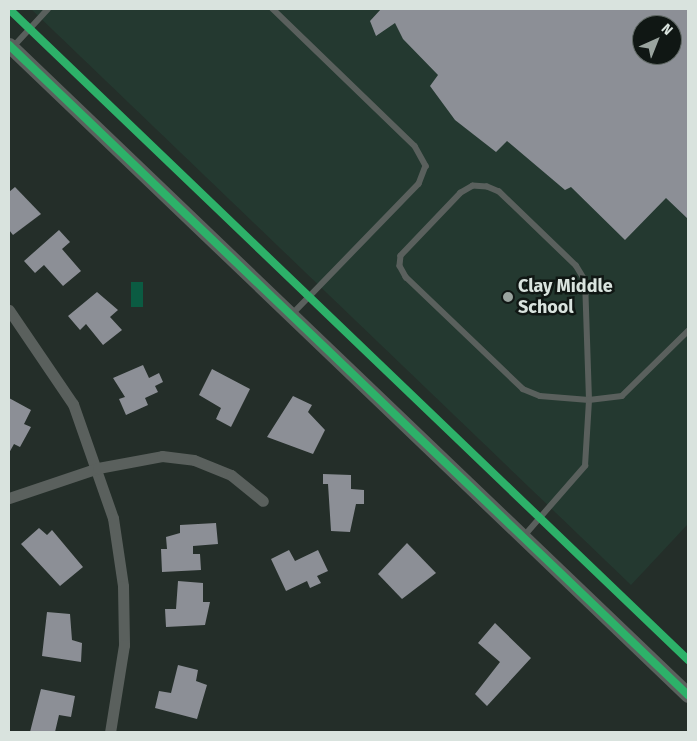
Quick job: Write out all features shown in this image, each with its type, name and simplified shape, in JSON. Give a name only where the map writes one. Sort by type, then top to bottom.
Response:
[{"type":"street","points":[[10,46],[688,695]]},
{"type":"street","points":[[9,310],[73,404],[98,468],[113,518],[123,586],[124,645],[110,732]]},
{"type":"street","points":[[9,498],[98,468],[132,459],[194,460],[231,475],[263,500]]},
{"type":"lane","points":[[10,46],[48,9]]},
{"type":"lane","points":[[273,9],[415,146],[426,166],[419,184],[292,316]]},
{"type":"lane","points":[[523,537],[582,474],[589,447],[589,400],[588,291],[581,273],[499,192],[480,186],[466,190],[401,256],[402,272],[523,389],[540,396],[589,400],[628,393],[688,331]]},
{"type":"shaded area","name":"Clay Middle School","points":[[31,9],[688,9],[688,524],[631,585]]},
{"type":"shaded area","points":[[131,282],[143,282],[143,307],[131,307]]},
{"type":"building","points":[[381,9],[688,9],[688,219],[666,198],[625,240],[571,187],[565,190],[507,141],[496,152],[455,120],[430,86],[438,75],[403,39],[395,23],[376,36],[370,21]]},
{"type":"building","points":[[15,187],[41,214],[13,235],[9,230],[9,192]]},
{"type":"building","points":[[59,230],[70,242],[62,249],[81,271],[63,286],[44,265],[35,273],[24,261]]},
{"type":"building","points":[[97,292],[118,310],[110,317],[122,330],[103,345],[86,324],[80,330],[68,316]]},
{"type":"building","points":[[143,365],[149,378],[159,373],[163,382],[155,386],[158,392],[145,398],[148,405],[126,415],[119,399],[125,397],[113,378]]},
{"type":"building","points":[[212,369],[250,389],[231,427],[216,419],[221,408],[199,395]]},
{"type":"building","points":[[293,396],[312,405],[308,412],[325,430],[313,454],[267,437]]},
{"type":"building","points":[[9,398],[31,410],[24,424],[31,427],[20,447],[14,444],[9,453]]},
{"type":"building","points":[[323,474],[351,475],[351,489],[364,490],[364,504],[356,504],[350,532],[331,531],[328,484],[323,484]]},
{"type":"building","points":[[216,523],[218,544],[193,546],[193,554],[200,554],[201,570],[162,572],[161,549],[167,549],[166,537],[180,533],[180,525]]},
{"type":"building","points":[[39,528],[47,535],[52,530],[83,567],[60,586],[21,544]]},
{"type":"building","points":[[407,543],[436,573],[402,599],[378,574]]},
{"type":"building","points":[[289,550],[295,561],[318,550],[328,571],[317,576],[321,583],[310,588],[307,581],[286,591],[271,559]]},
{"type":"building","points":[[178,581],[203,583],[203,602],[210,602],[205,625],[166,627],[165,609],[176,609]]},
{"type":"building","points":[[47,612],[70,614],[72,640],[82,643],[81,662],[42,656]]},
{"type":"building","points":[[495,623],[531,658],[487,706],[475,694],[500,662],[478,643]]},
{"type":"building","points":[[178,665],[198,670],[196,681],[207,685],[197,719],[155,708],[159,691],[171,693]]},
{"type":"building","points":[[41,689],[75,696],[71,717],[59,715],[55,732],[30,732]]},
{"type":"cycle path","points":[[9,9],[688,660]]},
{"type":"cycle path","points":[[9,45],[688,695]]},
{"type":"place","name":"Clay Middle School","points":[[508,297]]}]
